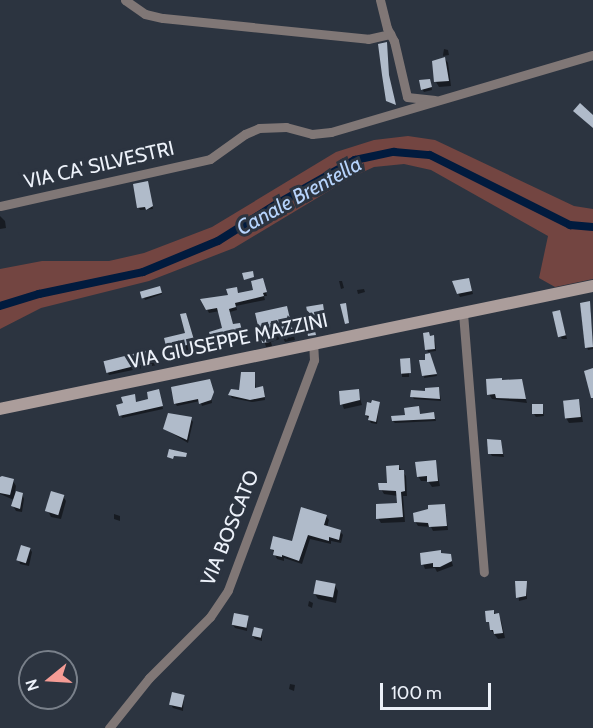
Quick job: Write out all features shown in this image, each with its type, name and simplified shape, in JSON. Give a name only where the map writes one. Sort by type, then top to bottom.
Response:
[{"type":"main road","name":"VIA GIUSEPPE MAZZINI","points":[[0,409],[593,286]]},
{"type":"street","points":[[125,0],[145,14],[163,18],[368,39],[390,34]]},
{"type":"street","points":[[380,0],[394,41],[407,97],[441,101],[593,55]]},
{"type":"street","name":"VIA CA' SILVESTRI","points":[[0,206],[207,160],[245,134],[259,128],[273,126],[312,134],[322,133],[441,101]]},
{"type":"street","points":[[463,313],[484,572]]},
{"type":"street","name":"VIA BOSCATO","points":[[109,728],[149,678],[210,617],[228,590],[314,360],[312,343]]},
{"type":"shaded area","points":[[408,136],[435,140],[574,206],[593,209],[593,279],[555,287],[539,278],[548,236],[431,170],[404,164],[374,167],[352,177],[234,248],[149,281],[41,308],[0,329],[0,269],[42,261],[109,261],[144,253],[212,227],[336,152],[374,140]]},
{"type":"building","points":[[387,42],[389,75],[396,105],[386,101],[382,75],[378,44]]},
{"type":"building","points":[[445,57],[449,81],[434,82],[432,61]]},
{"type":"building","points":[[430,79],[432,87],[421,90],[419,80]]},
{"type":"building","points":[[580,103],[593,115],[593,128],[573,111]]},
{"type":"building","points":[[148,181],[153,206],[146,210],[145,207],[137,208],[133,184]]},
{"type":"building","points":[[253,271],[254,277],[244,280],[242,273]]},
{"type":"building","points":[[263,278],[267,292],[263,293],[264,296],[235,303],[236,307],[229,309],[233,324],[240,323],[243,334],[219,339],[220,343],[208,346],[206,341],[211,339],[209,332],[222,328],[217,308],[206,310],[200,299],[228,295],[226,289],[237,287],[238,293],[253,290],[251,281]]},
{"type":"building","points":[[469,278],[472,291],[457,294],[452,281]]},
{"type":"building","points":[[160,286],[162,293],[142,299],[140,292]]},
{"type":"building","points":[[590,301],[593,347],[585,348],[580,303]]},
{"type":"building","points":[[346,303],[349,323],[345,324],[340,304]]},
{"type":"building","points":[[323,304],[325,316],[308,319],[306,307]]},
{"type":"building","points":[[287,306],[294,336],[281,338],[280,334],[269,337],[270,342],[262,343],[255,313]]},
{"type":"building","points":[[560,310],[566,335],[558,337],[552,312]]},
{"type":"building","points":[[186,313],[195,343],[167,350],[164,338],[185,333],[180,314]]},
{"type":"building","points":[[313,323],[316,335],[308,336],[306,324]]},
{"type":"building","points":[[429,332],[430,336],[434,335],[435,349],[425,350],[423,333]]},
{"type":"building","points":[[153,349],[156,361],[106,373],[104,361]]},
{"type":"building","points":[[430,353],[437,374],[422,376],[419,360],[425,360],[425,354]]},
{"type":"building","points":[[410,358],[411,373],[401,374],[400,359]]},
{"type":"building","points":[[593,368],[593,398],[591,398],[584,371]]},
{"type":"building","points":[[241,372],[255,372],[255,388],[263,386],[265,397],[250,400],[228,395],[231,389],[239,390]]},
{"type":"building","points":[[502,378],[502,380],[522,379],[526,399],[496,398],[495,394],[487,395],[486,379]]},
{"type":"building","points":[[210,379],[214,392],[211,400],[199,404],[198,399],[174,404],[171,387]]},
{"type":"building","points":[[439,387],[440,399],[410,397],[411,390],[425,391],[425,388]]},
{"type":"building","points":[[159,389],[163,406],[119,416],[116,405],[123,403],[121,397],[135,394],[136,402],[148,399],[147,392]]},
{"type":"building","points":[[359,389],[360,400],[340,405],[339,391]]},
{"type":"building","points":[[579,399],[581,417],[565,419],[563,401]]},
{"type":"building","points":[[372,400],[380,402],[376,422],[368,420],[369,416],[365,415],[367,402],[371,403]]},
{"type":"building","points":[[532,404],[543,404],[543,414],[532,414]]},
{"type":"building","points":[[419,406],[420,414],[434,412],[435,419],[392,421],[391,416],[405,415],[404,408]]},
{"type":"building","points":[[168,413],[192,417],[187,440],[163,429]]},
{"type":"building","points":[[487,439],[501,440],[503,454],[488,454]]},
{"type":"building","points":[[169,449],[187,453],[186,457],[174,456],[173,459],[167,457]]},
{"type":"building","points":[[436,460],[438,481],[427,482],[427,476],[417,477],[415,462]]},
{"type":"building","points":[[399,465],[399,470],[404,470],[405,491],[401,492],[403,517],[376,519],[376,504],[397,503],[396,491],[379,490],[378,483],[387,483],[386,466]]},
{"type":"building","points":[[0,477],[14,479],[10,495],[0,493]]},
{"type":"building","points":[[16,491],[23,493],[20,509],[11,506]]},
{"type":"building","points":[[51,491],[64,495],[58,515],[45,511]]},
{"type":"building","points":[[445,504],[447,526],[429,527],[428,523],[414,522],[413,513],[428,509],[428,505]]},
{"type":"building","points":[[301,507],[327,515],[324,525],[341,530],[339,540],[329,537],[329,541],[308,535],[299,561],[282,555],[282,557],[273,555],[274,550],[270,549],[273,536],[292,541]]},
{"type":"building","points":[[21,545],[31,548],[26,563],[16,560]]},
{"type":"building","points":[[441,550],[441,553],[451,554],[452,561],[440,567],[433,567],[433,563],[421,565],[420,553]]},
{"type":"building","points":[[316,580],[336,584],[333,598],[313,594]]},
{"type":"building","points":[[515,581],[527,581],[526,596],[516,598]]},
{"type":"building","points":[[494,610],[494,614],[499,613],[503,633],[494,634],[493,630],[490,630],[489,622],[486,622],[485,611]]},
{"type":"building","points":[[234,613],[249,616],[246,628],[232,625]]},
{"type":"building","points":[[254,627],[263,629],[261,638],[252,636]]},
{"type":"building","points":[[172,692],[185,695],[182,708],[169,705]]},
{"type":"waterway","name":"Canale Brentella","points":[[0,306],[39,294],[143,272],[218,241],[275,205],[355,160],[394,152],[430,155],[570,225],[593,227]]}]
